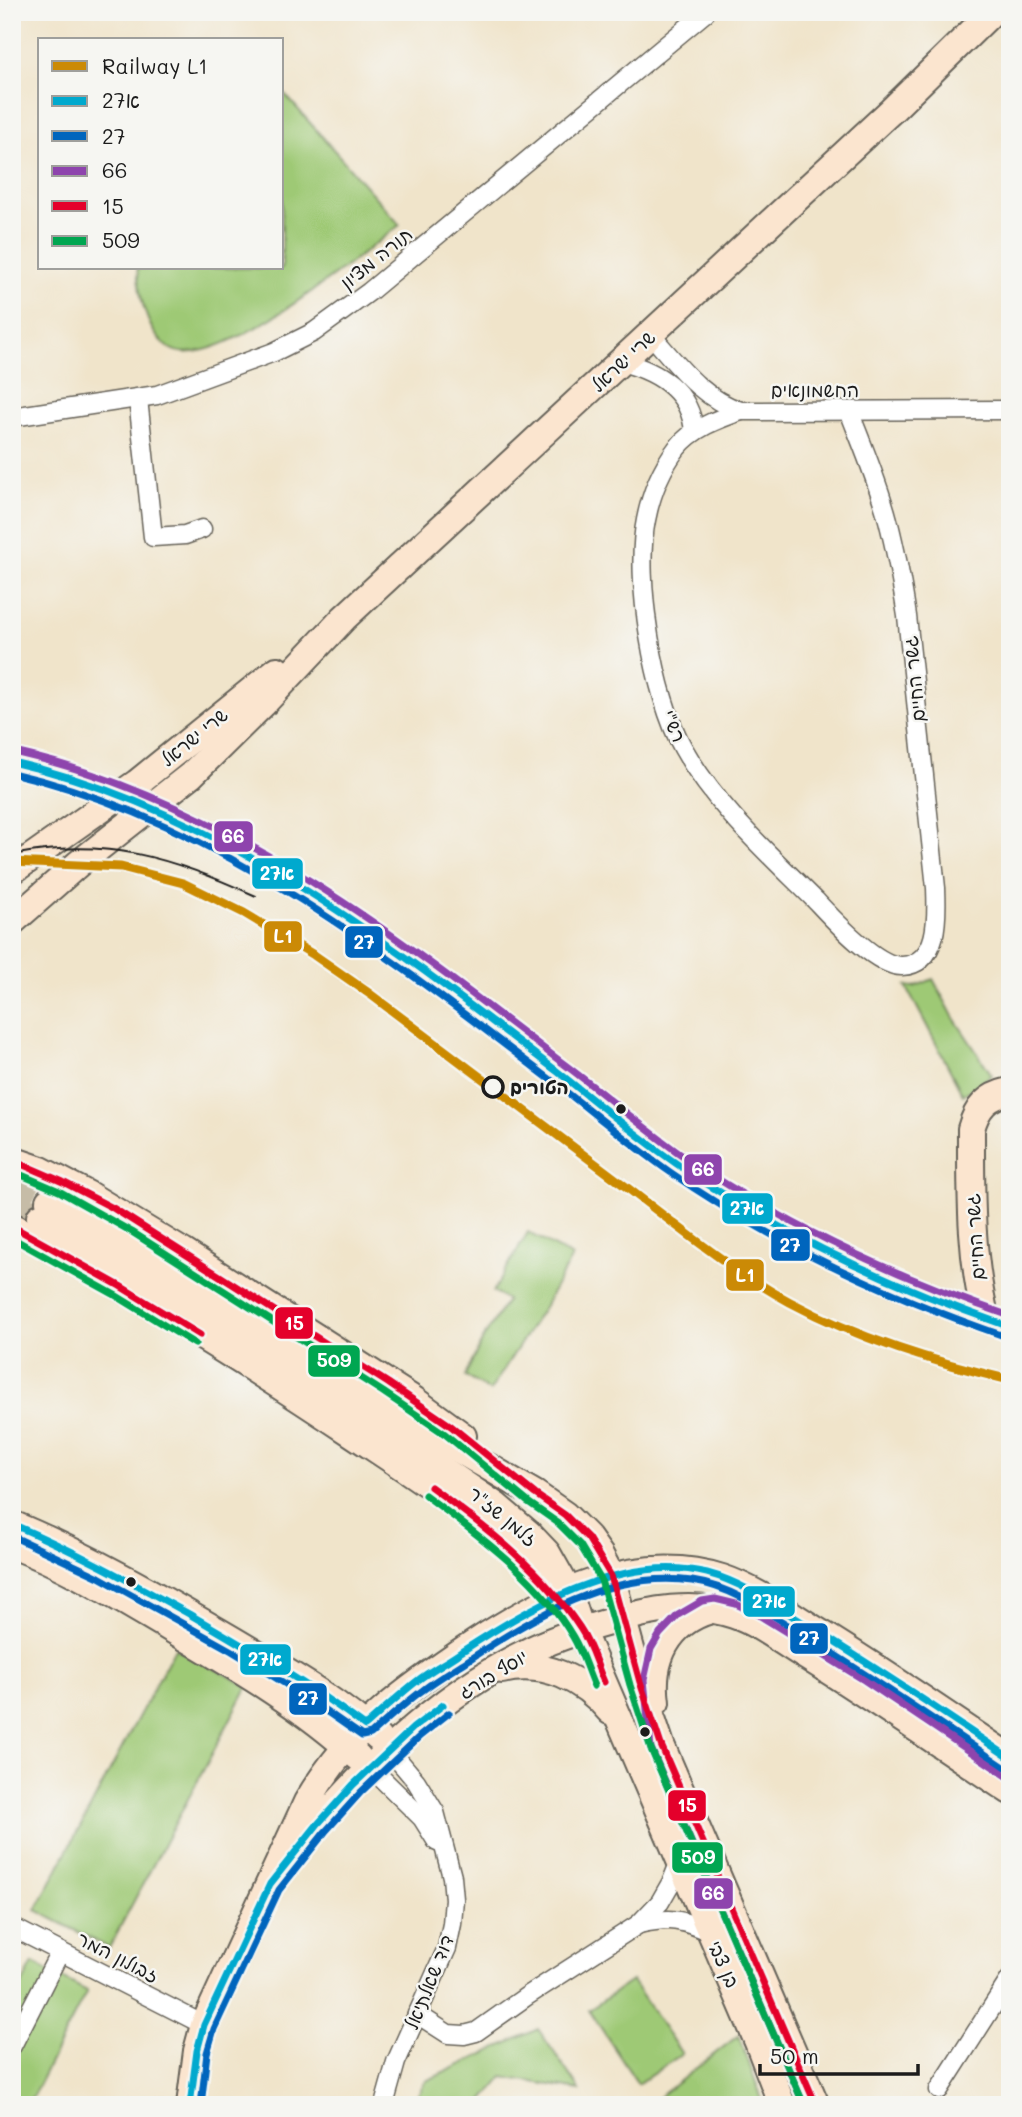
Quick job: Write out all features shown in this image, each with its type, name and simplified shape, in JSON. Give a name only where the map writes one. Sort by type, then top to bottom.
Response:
[{"type":"street","name":"תורה מציון","points":[[12,417],[157,395],[274,352],[314,332],[369,292],[706,12]]},
{"type":"street","name":"שרי ישראל","points":[[12,922],[78,864],[191,775],[264,704],[345,618],[900,103],[970,22],[992,12]]},
{"type":"street","points":[[970,22],[1010,18]]},
{"type":"street","name":"החשמונאים","points":[[651,335],[704,392],[729,408],[741,411],[1010,410]]},
{"type":"street","points":[[621,362],[651,372],[674,388],[690,411],[694,432]]},
{"type":"street","points":[[138,399],[153,537],[185,535],[202,529]]},
{"type":"street","name":"רש\"י","points":[[741,411],[694,432],[679,446],[655,487],[646,522],[643,553],[649,638],[671,721],[682,747],[711,789],[744,828],[851,937],[877,956],[899,966],[909,965],[926,953]]},
{"type":"street","name":"גשר החיים","points":[[849,411],[888,519],[907,617],[936,888],[937,920],[926,953]]},
{"type":"street","name":"שרי ישראל","points":[[12,871],[116,799],[345,618]]},
{"type":"street","points":[[12,762],[71,776],[116,799],[213,836],[330,906],[399,952],[665,1155],[719,1192],[804,1241],[873,1275],[998,1323]]},
{"type":"street","points":[[191,775],[190,791],[194,809],[213,836]]},
{"type":"street","name":"גשר החיים","points":[[998,1323],[980,1295],[972,1239],[971,1129],[975,1114],[986,1100],[1009,1091]]},
{"type":"street","name":"זלמן שז\"ר","points":[[12,1160],[41,1170],[87,1194],[183,1252],[451,1426],[565,1515],[588,1538],[611,1576],[623,1618]]},
{"type":"street","name":"זלמן שז\"ר","points":[[535,1494],[389,1409],[186,1279],[45,1209],[495,1505],[538,1542],[554,1563],[562,1593],[581,1630]]},
{"type":"street","name":"זלמן שז\"ר","points":[[12,1226],[120,1286],[244,1362],[415,1475],[493,1534],[562,1593]]},
{"type":"street","points":[[12,1524],[61,1544],[209,1626],[314,1689],[365,1726],[389,1749]]},
{"type":"street","name":"דוד שאלתיאל","points":[[12,1545],[86,1578],[242,1671],[325,1728],[422,1818],[446,1857]]},
{"type":"street","name":"יוסף בורג","points":[[190,2105],[197,2051],[204,2025],[307,1802],[318,1784],[346,1746],[365,1726],[418,1680],[488,1634],[562,1593],[611,1576],[648,1570],[693,1570],[724,1578],[873,1665],[1010,1758]]},
{"type":"street","name":"יוסף בורג","points":[[270,1884],[317,1825],[389,1749],[440,1707],[487,1674],[524,1653],[581,1630],[623,1618],[684,1608],[715,1609],[760,1627],[869,1695],[1010,1791]]},
{"type":"street","points":[[661,1745],[654,1690],[655,1671],[660,1654],[673,1633],[687,1621],[700,1613],[715,1609]]},
{"type":"street","name":"בן צבי","points":[[623,1618],[661,1745],[816,2105]]},
{"type":"street","name":"בן צבי","points":[[581,1630],[758,2042],[782,2105]]},
{"type":"street","points":[[487,1674],[507,1669],[540,1668],[565,1675],[600,1699],[621,1723]]},
{"type":"street","name":"דוד שאלתיאל","points":[[384,2105],[396,2062],[447,1948],[454,1899],[452,1877],[435,1812],[416,1782],[389,1749]]},
{"type":"street","points":[[417,2014],[448,2034],[464,2035],[476,2032],[639,1924],[660,1902],[680,1861]]},
{"type":"street","points":[[639,1924],[664,1919],[686,1921],[710,1932]]},
{"type":"street","name":"זבולון המר","points":[[12,1927],[204,2025]]},
{"type":"street","points":[[12,2046],[60,1952]]},
{"type":"street","points":[[939,2090],[1010,1979]]},
{"type":"green space","points":[[284,93],[400,225],[288,308],[221,345],[192,352],[171,349],[162,343],[145,313],[137,270],[284,270]]},
{"type":"green space","points":[[933,979],[954,1018],[992,1075],[963,1095],[906,986],[914,987]]},
{"type":"green space","points":[[528,1232],[572,1257],[544,1307],[490,1391],[465,1376],[484,1337],[507,1300],[493,1292]]},
{"type":"green space","points":[[175,1648],[248,1686],[109,1948],[36,1910]]},
{"type":"green space","points":[[33,1963],[87,1991],[28,2105],[12,2105],[12,2003]]},
{"type":"green space","points":[[632,1981],[682,2054],[638,2084],[589,2010]]},
{"type":"green space","points":[[538,2029],[580,2090],[503,2077],[480,2105],[412,2105],[426,2081]]},
{"type":"green space","points":[[739,2035],[764,2105],[649,2105]]},
{"type":"tunnel","points":[[12,1182],[49,1201]]},
{"type":"tunnel","points":[[12,1204],[40,1217]]},
{"type":"tram line","points":[[12,855],[78,848],[138,854],[195,871],[256,896]]},
{"type":"tram line","points":[[12,870],[73,864],[132,870],[188,887],[244,913]]},
{"type":"rail line","name":"L1","points":[[12,862],[121,867],[183,883],[244,913],[314,955],[370,994],[703,1246],[767,1289],[816,1315],[870,1338],[925,1357],[1010,1380]]},
{"type":"transit line","name":"66","points":[[14,752],[91,774],[165,803],[236,838],[372,921],[579,1075],[668,1145],[721,1181],[841,1247],[924,1284],[1010,1316]]},
{"type":"transit line","name":"27א","points":[[12,762],[88,784],[162,812],[232,847],[367,930],[495,1024],[647,1142],[716,1190],[838,1257],[923,1294],[1010,1327]]},
{"type":"transit line","name":"27","points":[[12,773],[88,795],[162,824],[233,860],[302,900],[434,991],[656,1162],[709,1198],[832,1266],[919,1304],[1007,1337]]},
{"type":"transit line","name":"15","points":[[12,1160],[113,1208],[388,1383],[451,1426],[565,1515],[588,1538],[611,1576],[640,1682],[661,1745],[816,2105]]},
{"type":"transit line","name":"509","points":[[12,1171],[59,1191],[132,1232],[383,1392],[445,1434],[558,1523],[580,1545],[601,1580],[651,1749],[804,2105]]},
{"type":"transit line","name":"15","points":[[12,1226],[120,1286],[200,1335]]},
{"type":"transit line","name":"509","points":[[12,1238],[115,1295],[195,1344]]},
{"type":"transit line","name":"15","points":[[431,1487],[512,1551],[548,1587],[584,1634],[604,1682]]},
{"type":"transit line","name":"509","points":[[425,1495],[506,1559],[543,1596],[573,1637],[594,1686]]},
{"type":"transit line","name":"27א","points":[[12,1524],[80,1555],[189,1614],[301,1681],[365,1726],[428,1673],[516,1618],[547,1602],[610,1577],[643,1570],[675,1569],[721,1577],[760,1596],[886,1675],[1010,1758]]},
{"type":"transit line","name":"27","points":[[12,1536],[99,1577],[232,1651],[362,1736],[371,1734],[439,1678],[545,1614],[602,1590],[632,1582],[662,1579],[707,1584],[751,1602],[1004,1767]]},
{"type":"transit line","name":"66","points":[[804,2105],[651,1748],[644,1680],[651,1649],[660,1634],[678,1615],[702,1601],[715,1599],[736,1604],[757,1614],[864,1680],[1010,1778]]},
{"type":"transit line","name":"27א","points":[[190,2105],[197,2051],[204,2025],[270,1884],[353,1785],[413,1728],[443,1705]]},
{"type":"transit line","name":"27","points":[[201,2105],[207,2053],[214,2029],[279,1890],[361,1792],[420,1736],[449,1713]]},
{"type":"place","name":"הטורים","points":[[493,1087]]}]
